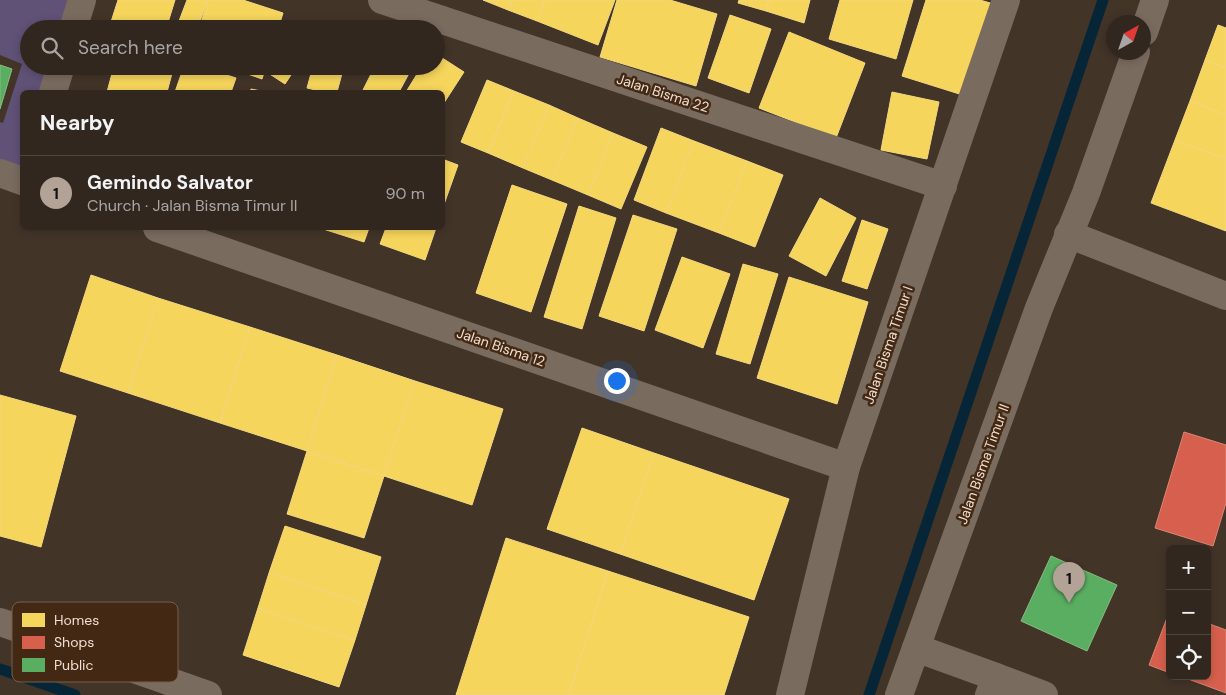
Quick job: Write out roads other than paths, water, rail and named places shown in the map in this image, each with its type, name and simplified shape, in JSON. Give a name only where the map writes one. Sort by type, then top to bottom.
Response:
[{"type":"street","points":[[76,20],[82,0]]},
{"type":"street","name":"Jalan Bisma 22","points":[[382,0],[442,20]]},
{"type":"street","name":"Jalan Bisma Timur I","points":[[790,695],[846,467],[1006,0]]},
{"type":"street","points":[[1150,15],[1155,0]]},
{"type":"street","name":"Jalan Bisma 22","points":[[445,21],[943,186]]},
{"type":"street","name":"Jalan Bisma Timur II","points":[[899,695],[1133,60]]},
{"type":"street","points":[[54,90],[59,75]]},
{"type":"street","points":[[0,173],[20,180]]},
{"type":"street","name":"Jalan Bisma 12","points":[[162,230],[846,467]]},
{"type":"street","points":[[1068,234],[1226,296]]},
{"type":"street","points":[[0,622],[12,626]]},
{"type":"street","points":[[916,648],[992,686],[1044,695]]},
{"type":"street","points":[[171,682],[208,695]]},
{"type":"waterway","points":[[869,695],[1103,0]]},
{"type":"waterway","points":[[0,669],[12,673]]},
{"type":"waterway","points":[[38,682],[75,695]]},
{"type":"place","name":"Gemindo Salvator","points":[[1069,603]]}]
